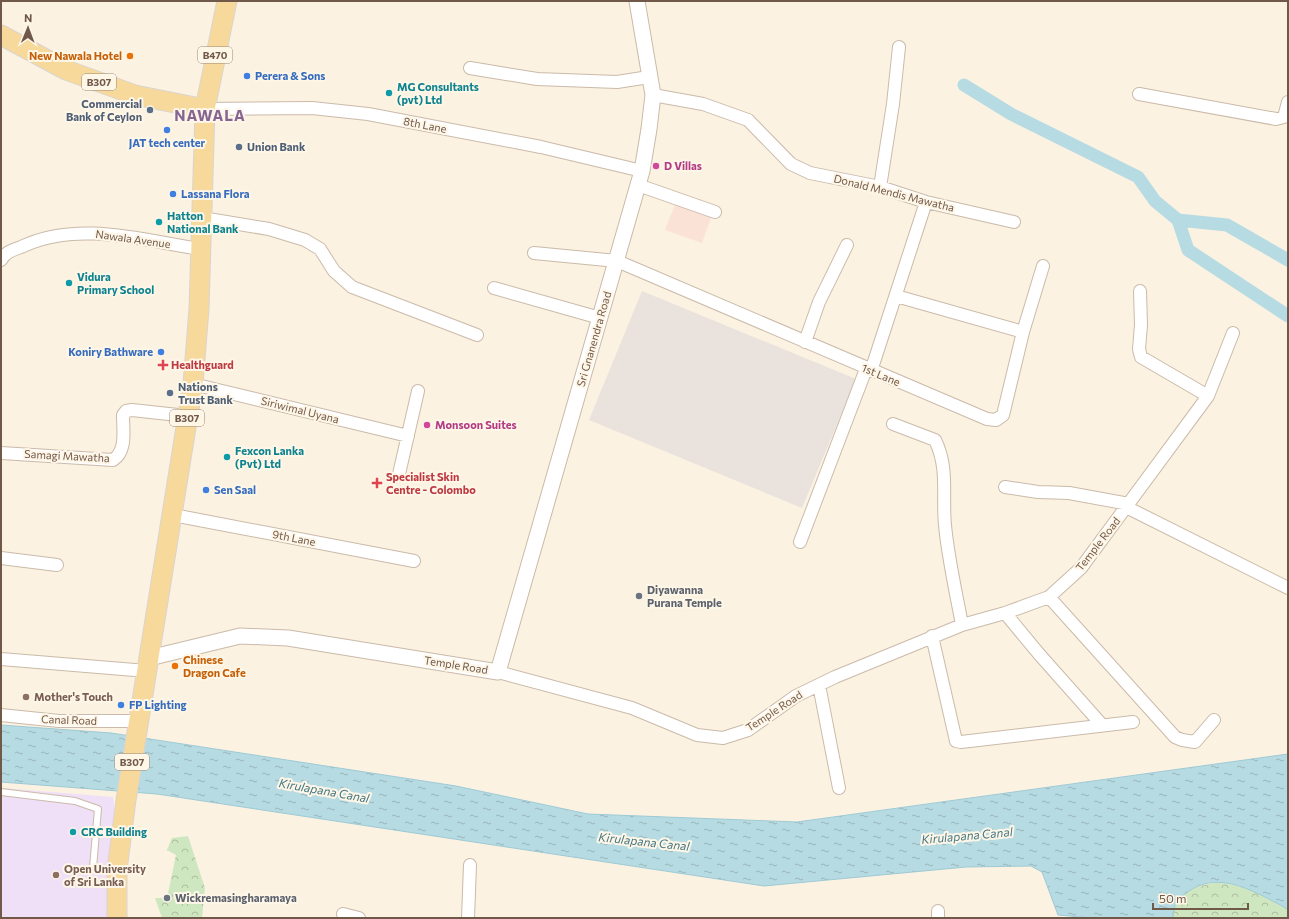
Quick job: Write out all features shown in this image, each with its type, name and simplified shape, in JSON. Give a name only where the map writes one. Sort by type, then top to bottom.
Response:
[{"type":"main road","name":"B470","points":[[205,109],[227,1]]},
{"type":"main road","name":"B307","points":[[1,35],[66,70],[135,94],[205,109],[199,309],[193,384],[126,800],[117,870],[117,918]]},
{"type":"street","name":"Sri Gnanendra Road","points":[[498,672],[640,178],[649,129],[652,95],[637,1]]},
{"type":"street","points":[[880,187],[893,104],[899,47]]},
{"type":"street","points":[[470,68],[537,79],[617,82],[650,76]]},
{"type":"street","points":[[1139,94],[1276,119],[1284,117],[1288,102]]},
{"type":"street","name":"Donald Mendis Mawatha","points":[[652,95],[703,104],[748,120],[791,164],[810,173],[880,187],[926,202],[1014,222]]},
{"type":"street","name":"8th Lane","points":[[205,109],[312,108],[368,114],[541,147],[640,178],[715,212]]},
{"type":"street","points":[[800,542],[896,296],[926,202]]},
{"type":"street","points":[[202,218],[269,229],[305,240],[320,248],[334,271],[352,287],[477,335]]},
{"type":"street","name":"Nawala Avenue","points":[[1,260],[4,254],[34,240],[61,235],[94,233],[200,249]]},
{"type":"street","points":[[805,342],[819,302],[847,245]]},
{"type":"street","name":"1st Lane","points":[[534,253],[617,261],[868,370],[987,419],[996,420],[1003,415],[1023,332],[1043,266]]},
{"type":"street","points":[[494,288],[600,318]]},
{"type":"street","points":[[1140,291],[1139,349],[1141,358],[1208,396]]},
{"type":"street","points":[[896,296],[1023,332]]},
{"type":"street","name":"Temple Road","points":[[148,664],[240,636],[288,638],[498,672],[632,708],[697,735],[723,738],[748,730],[796,696],[932,636],[962,625],[1005,613],[1049,597],[1080,568],[1208,396],[1233,333]]},
{"type":"street","name":"Siriwimal Uyana","points":[[193,384],[408,436]]},
{"type":"street","points":[[399,474],[418,391]]},
{"type":"street","name":"Samagi Mawatha","points":[[1,452],[113,460],[119,456],[122,450],[123,415],[126,411],[132,410],[187,416]]},
{"type":"street","points":[[893,424],[936,440],[942,454],[944,470],[945,524],[962,625]]},
{"type":"street","points":[[1005,487],[1038,492],[1069,492],[1127,505],[1288,588]]},
{"type":"street","name":"9th Lane","points":[[173,515],[414,561]]},
{"type":"street","points":[[1,558],[57,565]]},
{"type":"street","points":[[1049,597],[1175,737],[1182,740],[1195,742],[1214,720]]},
{"type":"street","points":[[1005,613],[1102,725]]},
{"type":"street","points":[[932,636],[956,741],[961,742],[1133,722]]},
{"type":"street","points":[[1,659],[148,664]]},
{"type":"street","points":[[819,685],[839,788]]},
{"type":"street","name":"Canal Road","points":[[1,715],[59,721],[138,723]]},
{"type":"street","points":[[468,918],[470,865]]},
{"type":"street","points":[[343,914],[359,918]]},
{"type":"lane","points":[[1,792],[75,801],[98,809],[93,868]]},
{"type":"shaded area","name":"D Villas","points":[[676,202],[712,215],[702,243],[665,230]]},
{"type":"shaded area","points":[[642,291],[856,379],[802,508],[589,420]]},
{"type":"shaded area","name":"Open University of Sri Lanka","points":[[1,788],[113,797],[115,812],[112,844],[110,918],[1,918]]},
{"type":"green space","points":[[188,836],[205,888],[202,918],[162,918],[155,898],[167,898],[176,855],[167,850],[172,838]]},
{"type":"green space","points":[[1222,882],[1249,889],[1286,908],[1288,910],[1288,918],[1173,918],[1174,909],[1183,895],[1197,887]]},
{"type":"water","name":"Kirulapana Canal","points":[[1,725],[111,733],[456,786],[588,814],[797,822],[1288,754],[1288,910],[1248,889],[1228,883],[1218,882],[1199,886],[1185,894],[1175,905],[1173,918],[1092,918],[1058,915],[1042,872],[1031,866],[966,867],[764,886],[157,794],[1,782]]},
{"type":"waterway","points":[[964,85],[1011,114],[1138,177],[1155,201],[1178,220],[1227,225],[1288,260]]},
{"type":"waterway","points":[[1178,220],[1188,250],[1288,316]]},
{"type":"place","name":"New Nawala Hotel","points":[[130,56]]},
{"type":"place","name":"Perera & Sons","points":[[247,76]]},
{"type":"place","name":"MG Consultants (pvt) Ltd","points":[[389,93]]},
{"type":"place","name":"Commercial Bank of Ceylon","points":[[150,110]]},
{"type":"place","name":"JAT tech center","points":[[167,130]]},
{"type":"place","name":"Union Bank","points":[[239,147]]},
{"type":"place","name":"D Villas","points":[[656,166]]},
{"type":"place","name":"Lassana Flora","points":[[173,194]]},
{"type":"place","name":"Hatton National Bank","points":[[159,222]]},
{"type":"place","name":"Vidura Primary School","points":[[69,283]]},
{"type":"place","name":"Koniry Bathware","points":[[161,352]]},
{"type":"place","name":"Healthguard","points":[[163,365]]},
{"type":"place","name":"Nations Trust Bank","points":[[170,393]]},
{"type":"place","name":"Monsoon Suites","points":[[427,425]]},
{"type":"place","name":"Fexcon Lanka (Pvt) Ltd","points":[[227,457]]},
{"type":"place","name":"Specialist Skin Centre - Colombo","points":[[377,483]]},
{"type":"place","name":"Sen Saal","points":[[206,490]]},
{"type":"place","name":"Diyawanna Purana Temple","points":[[639,596]]},
{"type":"place","name":"Chinese Dragon Cafe","points":[[175,666]]},
{"type":"place","name":"Mother's Touch","points":[[26,697]]},
{"type":"place","name":"FP Lighting","points":[[121,705]]},
{"type":"place","name":"CRC Building","points":[[73,832]]},
{"type":"place","name":"Open University of Sri Lanka","points":[[56,875]]},
{"type":"place","name":"Wickremasingharamaya","points":[[167,898]]},
{"type":"district","name":"NAWALA","points":[[210,116]]}]
